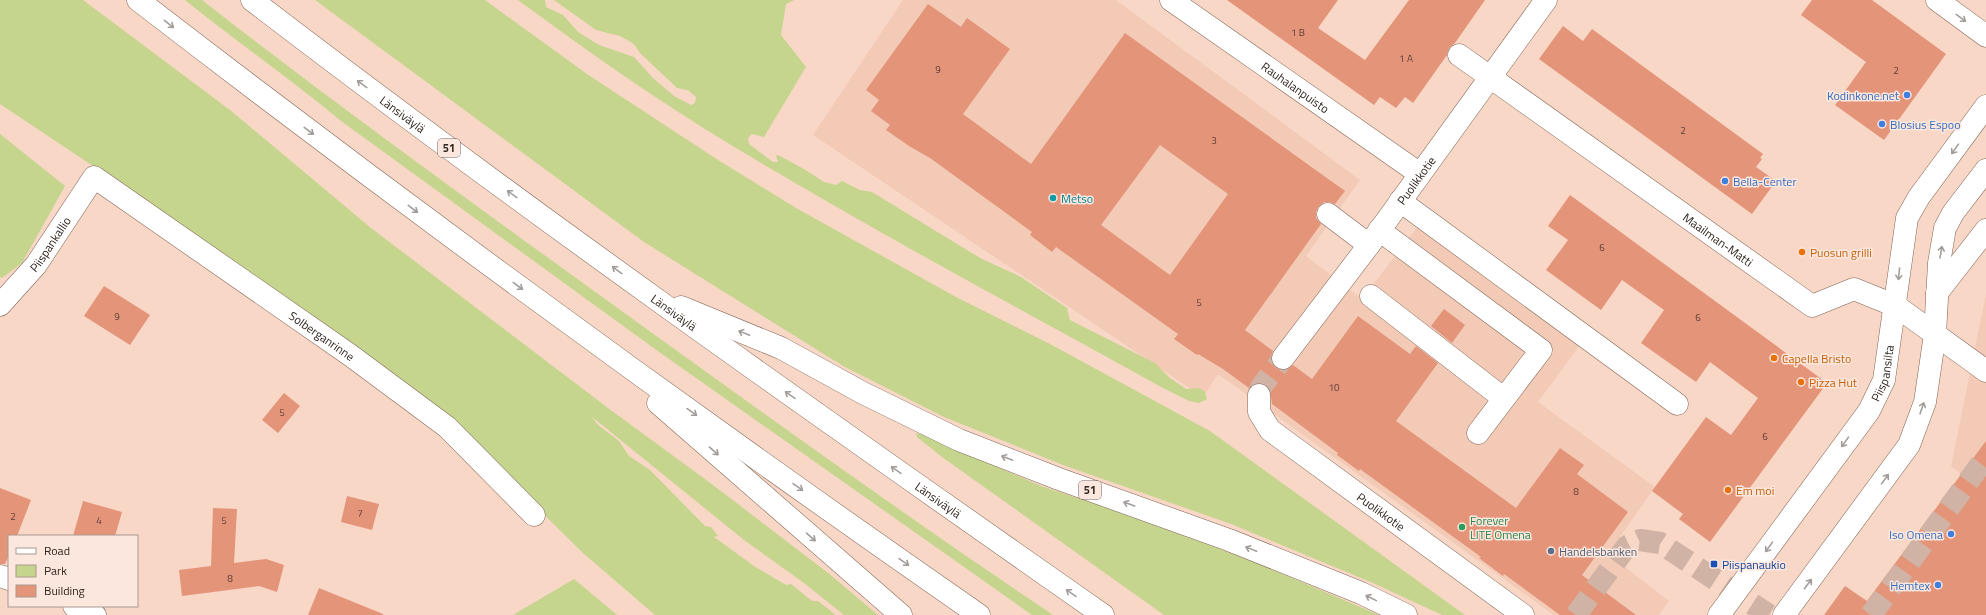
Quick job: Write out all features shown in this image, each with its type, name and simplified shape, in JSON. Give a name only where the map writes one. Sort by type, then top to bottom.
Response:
[{"type":"main road","points":[[138,0],[278,108],[568,324],[979,615]]},
{"type":"main road","name":"Länsiväylä","points":[[252,0],[351,76],[764,377],[1103,615]]},
{"type":"main road","name":"Rauhalanpuisto","points":[[1171,0],[1420,174]]},
{"type":"main road","name":"Puolikkotie","points":[[1283,358],[1374,238],[1546,0]]},
{"type":"main road","points":[[1937,0],[1986,36]]},
{"type":"main road","name":"Maailman-Matti","points":[[1459,55],[1812,306],[1854,289],[1896,306],[1986,371]]},
{"type":"main road","name":"Piispansilta","points":[[1719,615],[1868,411],[1884,380],[1896,306],[1902,240],[1907,218],[1919,197],[1986,106]]},
{"type":"main road","points":[[1784,615],[1909,445],[1925,402],[1935,334],[1938,264],[1945,228],[1953,213],[1986,170]]},
{"type":"main road","name":"Piispankallio","points":[[0,306],[36,265],[94,177]]},
{"type":"main road","name":"Solberganrinne","points":[[94,177],[337,346],[447,427],[534,515]]},
{"type":"main road","points":[[1400,201],[1677,404]]},
{"type":"main road","points":[[1328,214],[1374,238],[1541,350],[1503,398],[1478,433]]},
{"type":"main road","points":[[1937,293],[1986,230]]},
{"type":"main road","name":"51","points":[[649,293],[780,348],[863,393],[959,440],[1059,479],[1229,540],[1361,593],[1406,615]]},
{"type":"main road","points":[[1371,296],[1503,398]]},
{"type":"main road","points":[[568,324],[902,615]]},
{"type":"main road","name":"Puolikkotie","points":[[1259,395],[1259,412],[1270,430],[1523,615]]},
{"type":"shaded area","points":[[903,0],[1116,0],[1360,180],[1306,256],[1362,299],[1418,226],[1580,345],[1538,402],[1655,487],[1608,554],[1669,601],[1659,615],[1554,615],[1218,374],[1203,397],[813,135]]},
{"type":"shaded area","name":"Iso Omena","points":[[1986,294],[1986,615],[1857,615],[1961,474],[1951,466]]},
{"type":"green space","points":[[0,0],[83,0],[230,110],[371,228],[827,572],[878,615],[844,615],[804,583],[744,540],[591,416],[598,425],[619,441],[629,456],[650,470],[705,526],[711,527],[718,536],[714,537],[754,566],[786,585],[791,584],[812,601],[818,601],[836,615],[655,615],[583,553],[507,478],[105,174],[0,104]]},
{"type":"green space","points":[[185,0],[202,0],[468,200],[735,393],[946,542],[1053,615],[1032,615],[655,349],[341,121]]},
{"type":"green space","points":[[315,0],[485,0],[587,74],[718,160],[796,208],[956,297],[1050,344],[1210,431],[1465,615],[1442,615],[1373,583],[1231,524],[1063,465],[944,417],[843,366],[644,242]]},
{"type":"green space","points":[[518,0],[545,0],[546,7],[563,15],[578,32],[599,45],[634,57],[654,79],[674,96],[691,105],[695,103],[696,97],[688,90],[677,88],[640,53],[634,44],[620,36],[596,30],[554,0],[794,0],[786,4],[781,35],[806,67],[764,137],[752,134],[748,138],[749,144],[773,162],[778,162],[776,156],[778,155],[824,182],[836,185],[842,181],[860,190],[872,192],[980,258],[1021,277],[1067,308],[1070,320],[1155,363],[1170,378],[1186,389],[1199,388],[1205,392],[1207,399],[1199,403],[1189,401],[1163,388],[932,261],[761,163],[657,98]]},
{"type":"green space","points":[[0,134],[65,186],[22,263],[2,278],[0,277]]},
{"type":"green space","points":[[916,433],[924,435],[1041,486],[1114,510],[1255,562],[1379,615],[1164,615],[942,457],[917,437]]},
{"type":"green space","points":[[574,579],[617,615],[513,615]]},
{"type":"building","points":[[1227,0],[1338,0],[1318,28],[1365,60],[1409,0],[1485,0],[1455,43],[1449,48],[1447,55],[1413,103],[1405,97],[1396,108],[1380,97],[1374,105]]},
{"type":"building","points":[[1812,0],[1872,0],[1946,54],[1884,140],[1835,105],[1866,62],[1801,15]]},
{"type":"building","points":[[928,4],[961,27],[967,18],[1010,49],[963,114],[1031,164],[1125,33],[1345,191],[1335,204],[1324,202],[1318,207],[1316,218],[1321,224],[1245,330],[1273,351],[1271,362],[1276,368],[1287,370],[1293,365],[1312,379],[1358,316],[1410,354],[1416,346],[1438,363],[1396,421],[1516,508],[1560,448],[1584,465],[1577,474],[1628,512],[1582,575],[1636,615],[1560,615],[1504,574],[1503,576],[1479,558],[1481,557],[1360,469],[1359,471],[1337,455],[1338,453],[1272,404],[1270,389],[1266,384],[1253,384],[1249,388],[1223,369],[1198,354],[1197,355],[1174,339],[1178,334],[1056,247],[1052,252],[1030,235],[1032,232],[930,158],[886,130],[890,125],[871,111],[879,100],[866,90]],"holes":[[[1160,145],[1228,194],[1170,275],[1101,225]]]},
{"type":"building","points":[[1563,26],[1583,41],[1592,29],[1763,154],[1760,158],[1762,159],[1756,167],[1776,181],[1752,214],[1539,59]]},
{"type":"building","points":[[1570,195],[1827,383],[1710,542],[1679,519],[1683,514],[1652,491],[1706,417],[1731,435],[1758,398],[1710,362],[1696,382],[1641,343],[1664,310],[1622,280],[1601,310],[1546,270],[1568,240],[1548,226]]},
{"type":"building","points":[[104,286],[150,315],[130,345],[84,316]]},
{"type":"building","points":[[1444,309],[1465,325],[1452,343],[1431,326]]},
{"type":"building","points":[[284,393],[300,406],[278,433],[262,420]]},
{"type":"building","name":"Iso Omena","points":[[1986,441],[1986,615],[1824,615],[1845,586],[1867,601]]},
{"type":"building","points":[[0,488],[31,500],[17,535],[8,535],[8,557],[5,564],[0,564]]},
{"type":"building","points":[[347,496],[379,504],[372,530],[341,522]]},
{"type":"building","points":[[83,501],[122,512],[115,535],[73,535]]},
{"type":"building","points":[[213,508],[237,509],[234,563],[266,559],[284,565],[277,592],[259,586],[182,596],[179,570],[211,566]]},
{"type":"building","points":[[319,588],[383,614],[383,615],[308,615]]},
{"type":"tunnel","points":[[1259,395],[1261,387],[1283,358]]},
{"type":"tunnel","points":[[1871,615],[1986,457]]},
{"type":"tunnel","points":[[1576,615],[1627,546],[1640,540],[1660,543],[1769,615]]},
{"type":"place","name":"Kodinkone.net","points":[[1907,95]]},
{"type":"place","name":"Blosius Espoo","points":[[1882,124]]},
{"type":"place","name":"Bella-Center","points":[[1725,181]]},
{"type":"place","name":"Metso","points":[[1053,198]]},
{"type":"place","name":"Puosun grilli","points":[[1802,252]]},
{"type":"place","name":"Capella Bristo","points":[[1774,358]]},
{"type":"place","name":"Pizza Hut","points":[[1801,382]]},
{"type":"place","name":"Em moi","points":[[1728,490]]},
{"type":"place","name":"Forever LITE Omena","points":[[1462,527]]},
{"type":"place","name":"Iso Omena","points":[[1951,534]]},
{"type":"place","name":"Handelsbanken","points":[[1551,551]]},
{"type":"place","name":"Piispanaukio","points":[[1714,564]]},
{"type":"place","name":"Hemtex","points":[[1938,585]]}]
